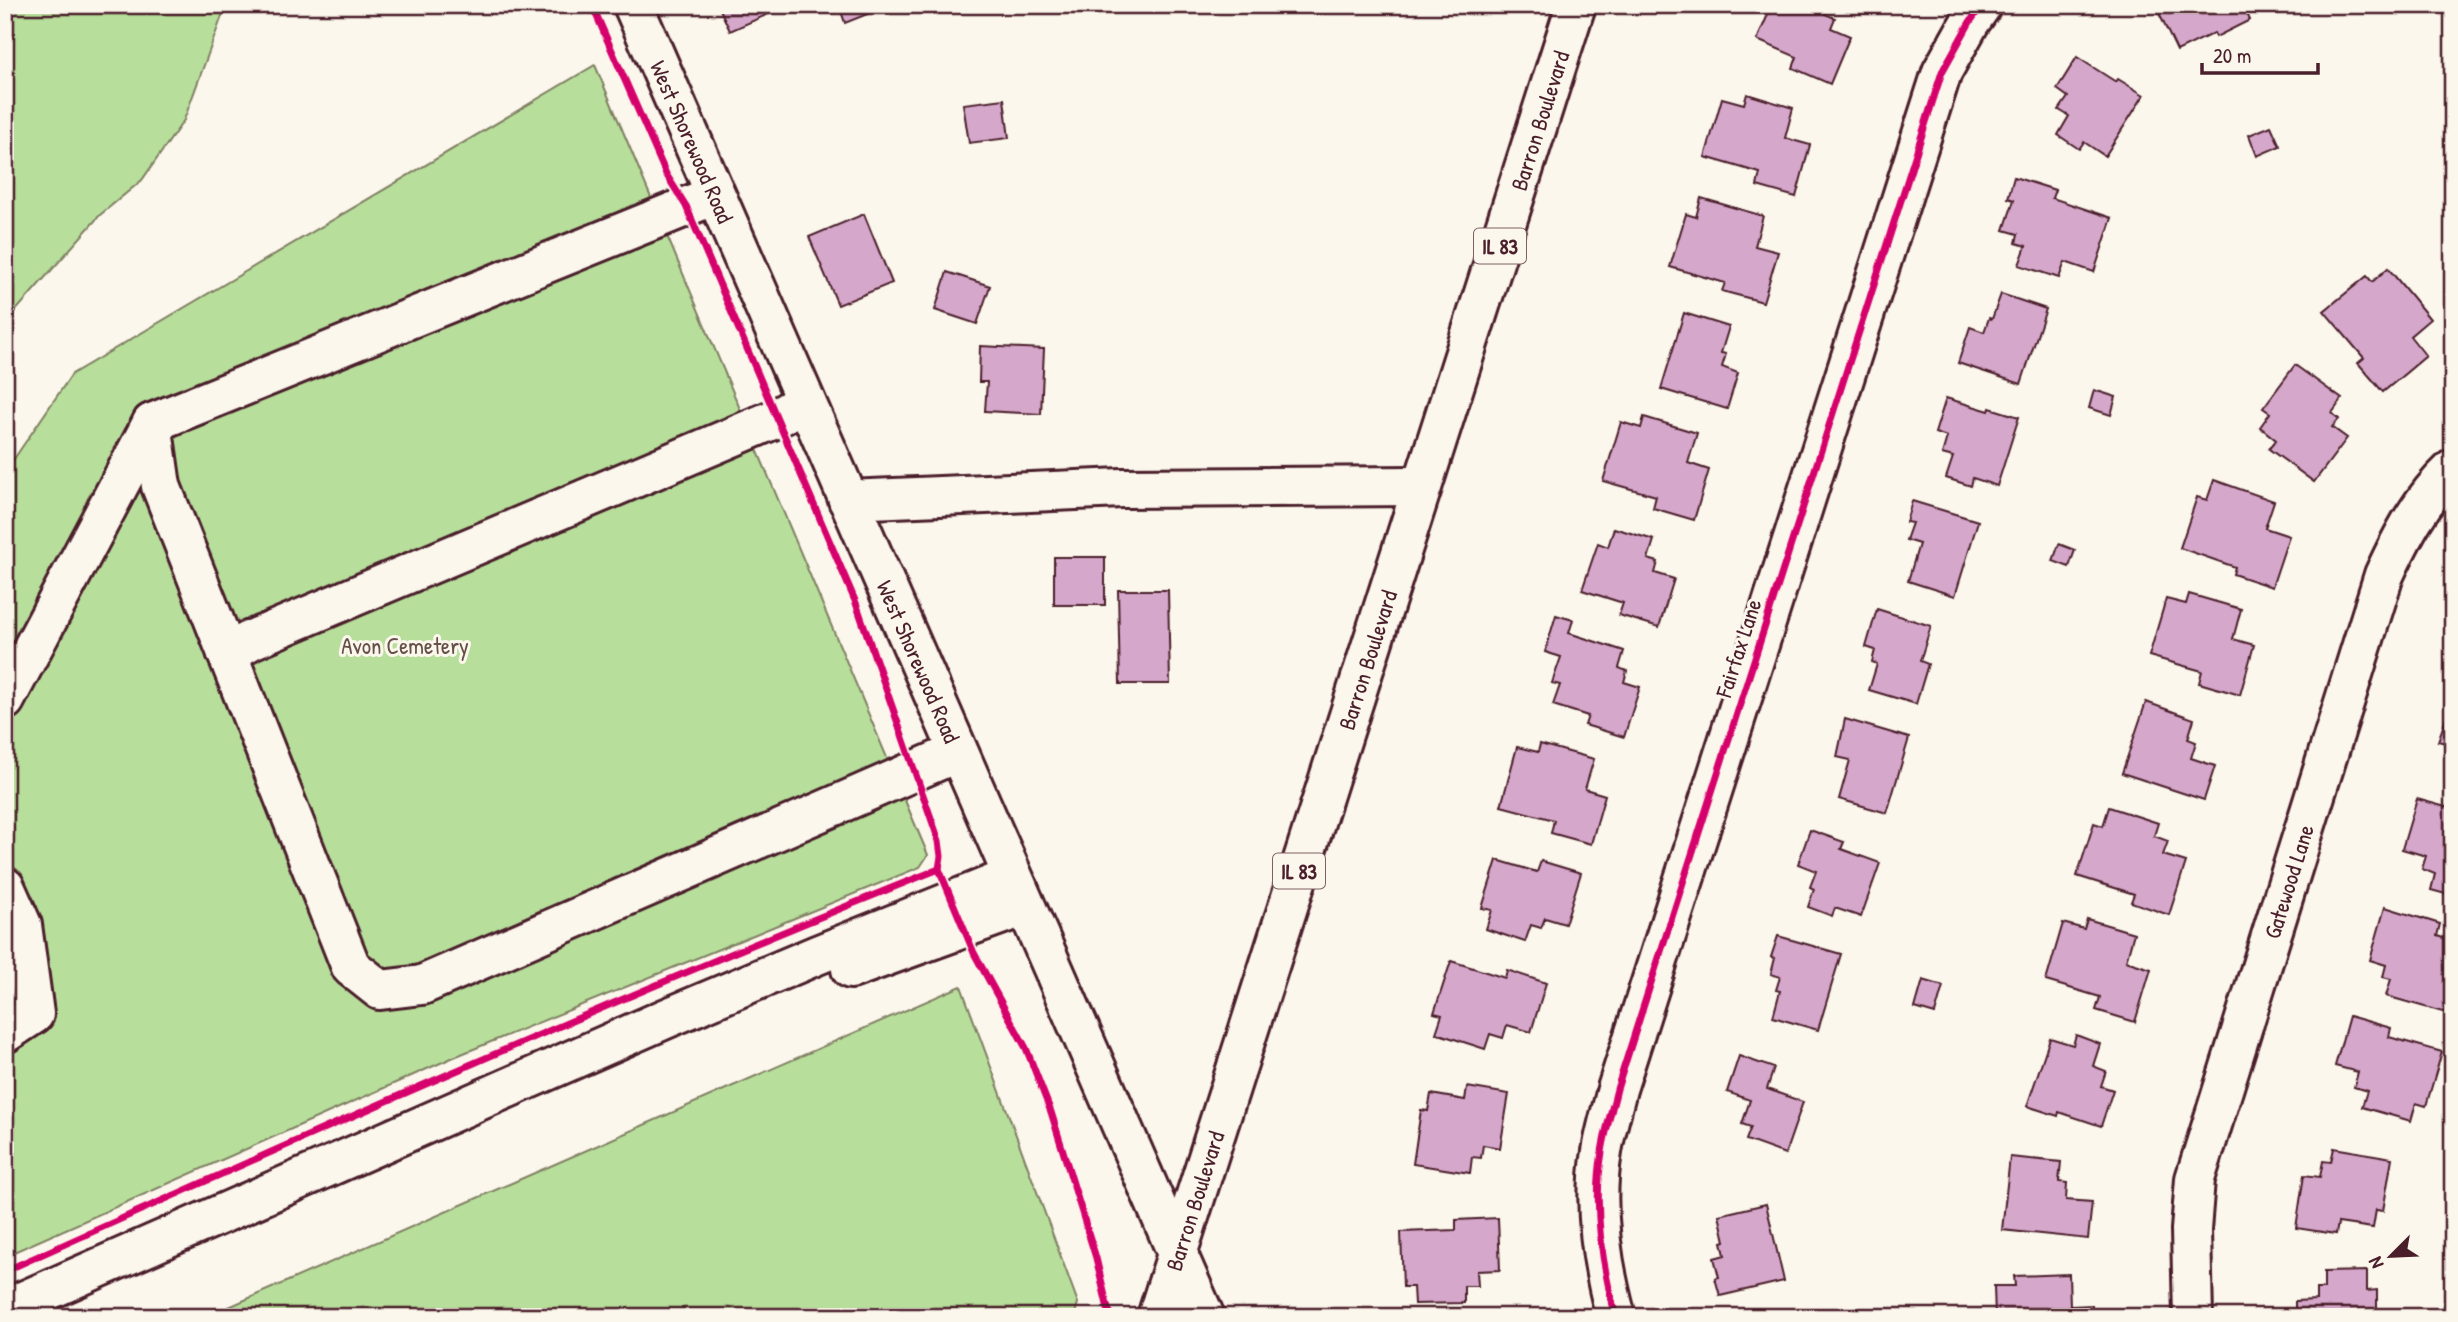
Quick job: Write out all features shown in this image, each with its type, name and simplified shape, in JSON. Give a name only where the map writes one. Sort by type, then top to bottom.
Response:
[{"type":"street","name":"West Shorewood Road","points":[[633,5],[1206,1317]]},
{"type":"street","name":"Barron Boulevard","points":[[1157,1317],[1576,5]]},
{"type":"street","name":"Fairfax Lane","points":[[1616,1317],[1605,1274],[1599,1215],[1602,1152],[1617,1089],[1942,72],[1982,5]]},
{"type":"street","points":[[5,700],[152,423],[715,195]]},
{"type":"street","points":[[227,654],[251,640],[777,418],[805,401]]},
{"type":"street","points":[[152,423],[160,486],[351,967],[380,990],[422,985],[958,752]]},
{"type":"street","name":"Gatewood Lane","points":[[2193,1317],[2191,1230],[2195,1179],[2384,575],[2406,528],[2436,485],[2453,469]]},
{"type":"street","points":[[848,500],[1122,488],[1421,486]]},
{"type":"street","points":[[5,887],[22,925],[34,1014],[5,1034]]},
{"type":"street","points":[[5,1309],[817,955],[1019,891]]},
{"type":"street","points":[[50,1317],[751,1004],[1019,891]]},
{"type":"green space","points":[[5,5],[226,5],[184,120],[142,180],[100,215],[5,323]]},
{"type":"green space","name":"Avon Cemetery","points":[[595,65],[928,855],[920,867],[454,1057],[5,1256],[5,472],[72,374]]},
{"type":"green space","points":[[961,986],[1078,1303],[1074,1317],[206,1317]]},
{"type":"building","points":[[718,5],[778,5],[780,9],[730,31]]},
{"type":"building","points":[[839,5],[884,5],[885,7],[845,23]]},
{"type":"building","points":[[1772,5],[1828,5],[1825,14],[1835,18],[1831,28],[1850,36],[1830,84],[1793,68],[1797,57],[1757,40]]},
{"type":"building","points":[[2243,5],[2250,20],[2216,37],[2214,33],[2177,51],[2156,7]]},
{"type":"building","points":[[2293,5],[2324,5],[2295,12]]},
{"type":"building","points":[[2077,57],[2116,82],[2118,79],[2144,95],[2105,156],[2084,142],[2079,149],[2058,135],[2069,116],[2059,110],[2068,97],[2057,89]]},
{"type":"building","points":[[1747,94],[1793,108],[1785,138],[1810,145],[1796,197],[1757,186],[1760,173],[1705,157],[1722,98],[1744,104]]},
{"type":"building","points":[[1004,99],[1009,138],[969,143],[963,104]]},
{"type":"building","points":[[2271,126],[2280,146],[2257,156],[2249,135]]},
{"type":"building","points":[[2014,177],[2055,190],[2052,198],[2112,218],[2094,272],[2065,262],[2059,278],[2019,265],[2026,246],[2016,243],[2018,234],[2004,230],[2014,200],[2008,198]]},
{"type":"building","points":[[1701,198],[1763,216],[1755,246],[1778,252],[1763,302],[1722,291],[1725,283],[1670,267],[1686,214],[1696,217]]},
{"type":"building","points":[[864,214],[892,283],[838,305],[809,237]]},
{"type":"building","points":[[2388,268],[2430,319],[2410,336],[2426,356],[2383,392],[2358,363],[2364,358],[2324,311],[2367,276],[2372,282]]},
{"type":"building","points":[[947,272],[990,286],[977,324],[935,310]]},
{"type":"building","points":[[2001,294],[2046,309],[2021,384],[1958,363],[1970,327],[1984,332]]},
{"type":"building","points":[[1684,313],[1729,327],[1721,353],[1726,354],[1722,367],[1738,373],[1727,409],[1661,389]]},
{"type":"building","points":[[980,346],[1044,349],[1041,414],[985,411],[987,382],[979,382]]},
{"type":"building","points":[[2295,365],[2342,399],[2332,413],[2339,419],[2332,427],[2347,438],[2314,482],[2269,449],[2276,440],[2260,427],[2270,413],[2263,408]]},
{"type":"building","points":[[2094,390],[2116,397],[2111,415],[2089,408]]},
{"type":"building","points":[[1946,398],[2019,417],[1997,486],[1973,478],[1971,486],[1946,478],[1953,457],[1942,454],[1947,437],[1935,433]]},
{"type":"building","points":[[1644,417],[1697,433],[1688,463],[1709,470],[1694,520],[1653,508],[1656,496],[1603,481],[1621,422],[1641,428]]},
{"type":"building","points":[[2214,480],[2274,501],[2265,528],[2289,536],[2272,587],[2233,574],[2235,567],[2180,548],[2197,497],[2207,500]]},
{"type":"building","points":[[1912,501],[1978,521],[1955,596],[1908,581],[1919,544],[1906,540],[1912,523],[1906,522]]},
{"type":"building","points":[[1614,528],[1654,540],[1648,559],[1658,562],[1655,573],[1674,579],[1659,627],[1619,615],[1623,603],[1582,590],[1598,543],[1608,547]]},
{"type":"building","points":[[2059,544],[2075,550],[2069,567],[2053,561]]},
{"type":"building","points":[[1054,557],[1105,557],[1105,605],[1054,605]]},
{"type":"building","points":[[1118,590],[1168,590],[1170,684],[1120,684]]},
{"type":"building","points":[[2189,594],[2241,609],[2233,639],[2254,645],[2240,695],[2199,683],[2202,671],[2149,656],[2166,599],[2186,604]]},
{"type":"building","points":[[1877,609],[1931,626],[1920,661],[1928,664],[1916,704],[1869,690],[1877,664],[1872,662],[1875,650],[1866,647]]},
{"type":"building","points":[[1556,615],[1573,620],[1569,633],[1624,651],[1619,668],[1627,671],[1624,682],[1640,687],[1624,737],[1585,725],[1588,716],[1553,705],[1560,685],[1552,683],[1561,657],[1545,652]]},
{"type":"building","points":[[2453,698],[2453,745],[2438,741]]},
{"type":"building","points":[[2146,702],[2194,719],[2188,739],[2196,742],[2191,758],[2215,766],[2204,800],[2122,773]]},
{"type":"building","points":[[1845,719],[1909,738],[1887,813],[1839,799],[1850,760],[1837,757]]},
{"type":"building","points":[[1540,744],[1594,759],[1585,789],[1605,795],[1591,844],[1551,833],[1554,820],[1501,806],[1517,747],[1538,752]]},
{"type":"building","points":[[2417,799],[2453,809],[2453,896],[2431,890],[2435,874],[2422,869],[2426,856],[2402,849]]},
{"type":"building","points":[[2109,807],[2158,823],[2154,836],[2168,841],[2163,855],[2186,862],[2169,915],[2131,902],[2134,894],[2077,876],[2094,823],[2103,826]]},
{"type":"building","points":[[1810,830],[1844,842],[1841,849],[1880,863],[1861,917],[1835,908],[1832,916],[1808,907],[1814,889],[1810,887],[1816,871],[1798,864]]},
{"type":"building","points":[[1497,860],[1537,872],[1541,861],[1581,873],[1565,924],[1545,918],[1541,928],[1531,925],[1525,942],[1486,929],[1492,910],[1482,908]]},
{"type":"building","points":[[2385,907],[2440,924],[2437,936],[2453,941],[2449,962],[2453,963],[2453,1015],[2386,996],[2391,979],[2383,977],[2386,965],[2370,960]]},
{"type":"building","points":[[2087,919],[2134,933],[2126,961],[2151,969],[2135,1022],[2096,1010],[2100,997],[2046,981],[2063,923],[2084,929]]},
{"type":"building","points":[[1778,936],[1841,954],[1818,1030],[1773,1017],[1780,991],[1776,990],[1780,977],[1771,974],[1775,958],[1771,957]]},
{"type":"building","points":[[1451,961],[1505,978],[1507,970],[1546,983],[1531,1032],[1507,1025],[1503,1038],[1490,1034],[1485,1049],[1436,1033],[1442,1015],[1434,1013]]},
{"type":"building","points":[[1923,980],[1943,986],[1935,1014],[1915,1008]]},
{"type":"building","points":[[2349,1016],[2391,1028],[2389,1037],[2442,1052],[2426,1106],[2416,1103],[2411,1121],[2362,1107],[2367,1091],[2354,1087],[2358,1072],[2335,1066]]},
{"type":"building","points":[[2076,1035],[2100,1044],[2093,1066],[2106,1071],[2101,1086],[2113,1090],[2101,1126],[2059,1112],[2058,1116],[2027,1106],[2050,1038],[2073,1045]]},
{"type":"building","points":[[1739,1056],[1774,1068],[1767,1089],[1803,1102],[1785,1154],[1746,1140],[1751,1127],[1742,1124],[1750,1100],[1727,1092]]},
{"type":"building","points":[[1467,1087],[1509,1094],[1500,1148],[1483,1145],[1481,1158],[1472,1157],[1470,1173],[1413,1164],[1421,1110],[1428,1111],[1431,1094],[1465,1100]]},
{"type":"building","points":[[2334,1148],[2392,1158],[2383,1211],[2376,1210],[2373,1228],[2338,1223],[2336,1234],[2296,1228],[2304,1175],[2320,1177],[2323,1161],[2331,1162]]},
{"type":"building","points":[[2010,1157],[2061,1162],[2059,1182],[2067,1183],[2066,1200],[2092,1202],[2088,1239],[2002,1230]]},
{"type":"building","points":[[1766,1204],[1784,1281],[1720,1296],[1715,1278],[1719,1277],[1714,1258],[1725,1255],[1722,1242],[1725,1241],[1719,1215]]},
{"type":"building","points":[[1498,1218],[1500,1270],[1477,1271],[1478,1286],[1464,1286],[1464,1303],[1414,1304],[1413,1287],[1403,1287],[1401,1232],[1456,1230],[1456,1220]]},
{"type":"building","points":[[2367,1271],[2367,1291],[2377,1290],[2377,1317],[2295,1317],[2295,1301],[2316,1300],[2316,1289],[2324,1289],[2324,1272]]},
{"type":"building","points":[[2069,1274],[2070,1306],[2092,1305],[2092,1317],[1995,1317],[1994,1286],[2015,1286],[2014,1276]]},
{"type":"cycle path","points":[[5,1271],[470,1065],[821,916],[939,869],[939,841],[856,603],[686,206],[666,174],[592,5]]},
{"type":"cycle path","points":[[1616,1317],[1603,1256],[1598,1193],[1603,1144],[1617,1089],[1942,72],[1982,5]]},
{"type":"cycle path","points":[[939,869],[974,953],[1026,1048],[1051,1112],[1096,1258],[1108,1309],[1113,1317]]}]
